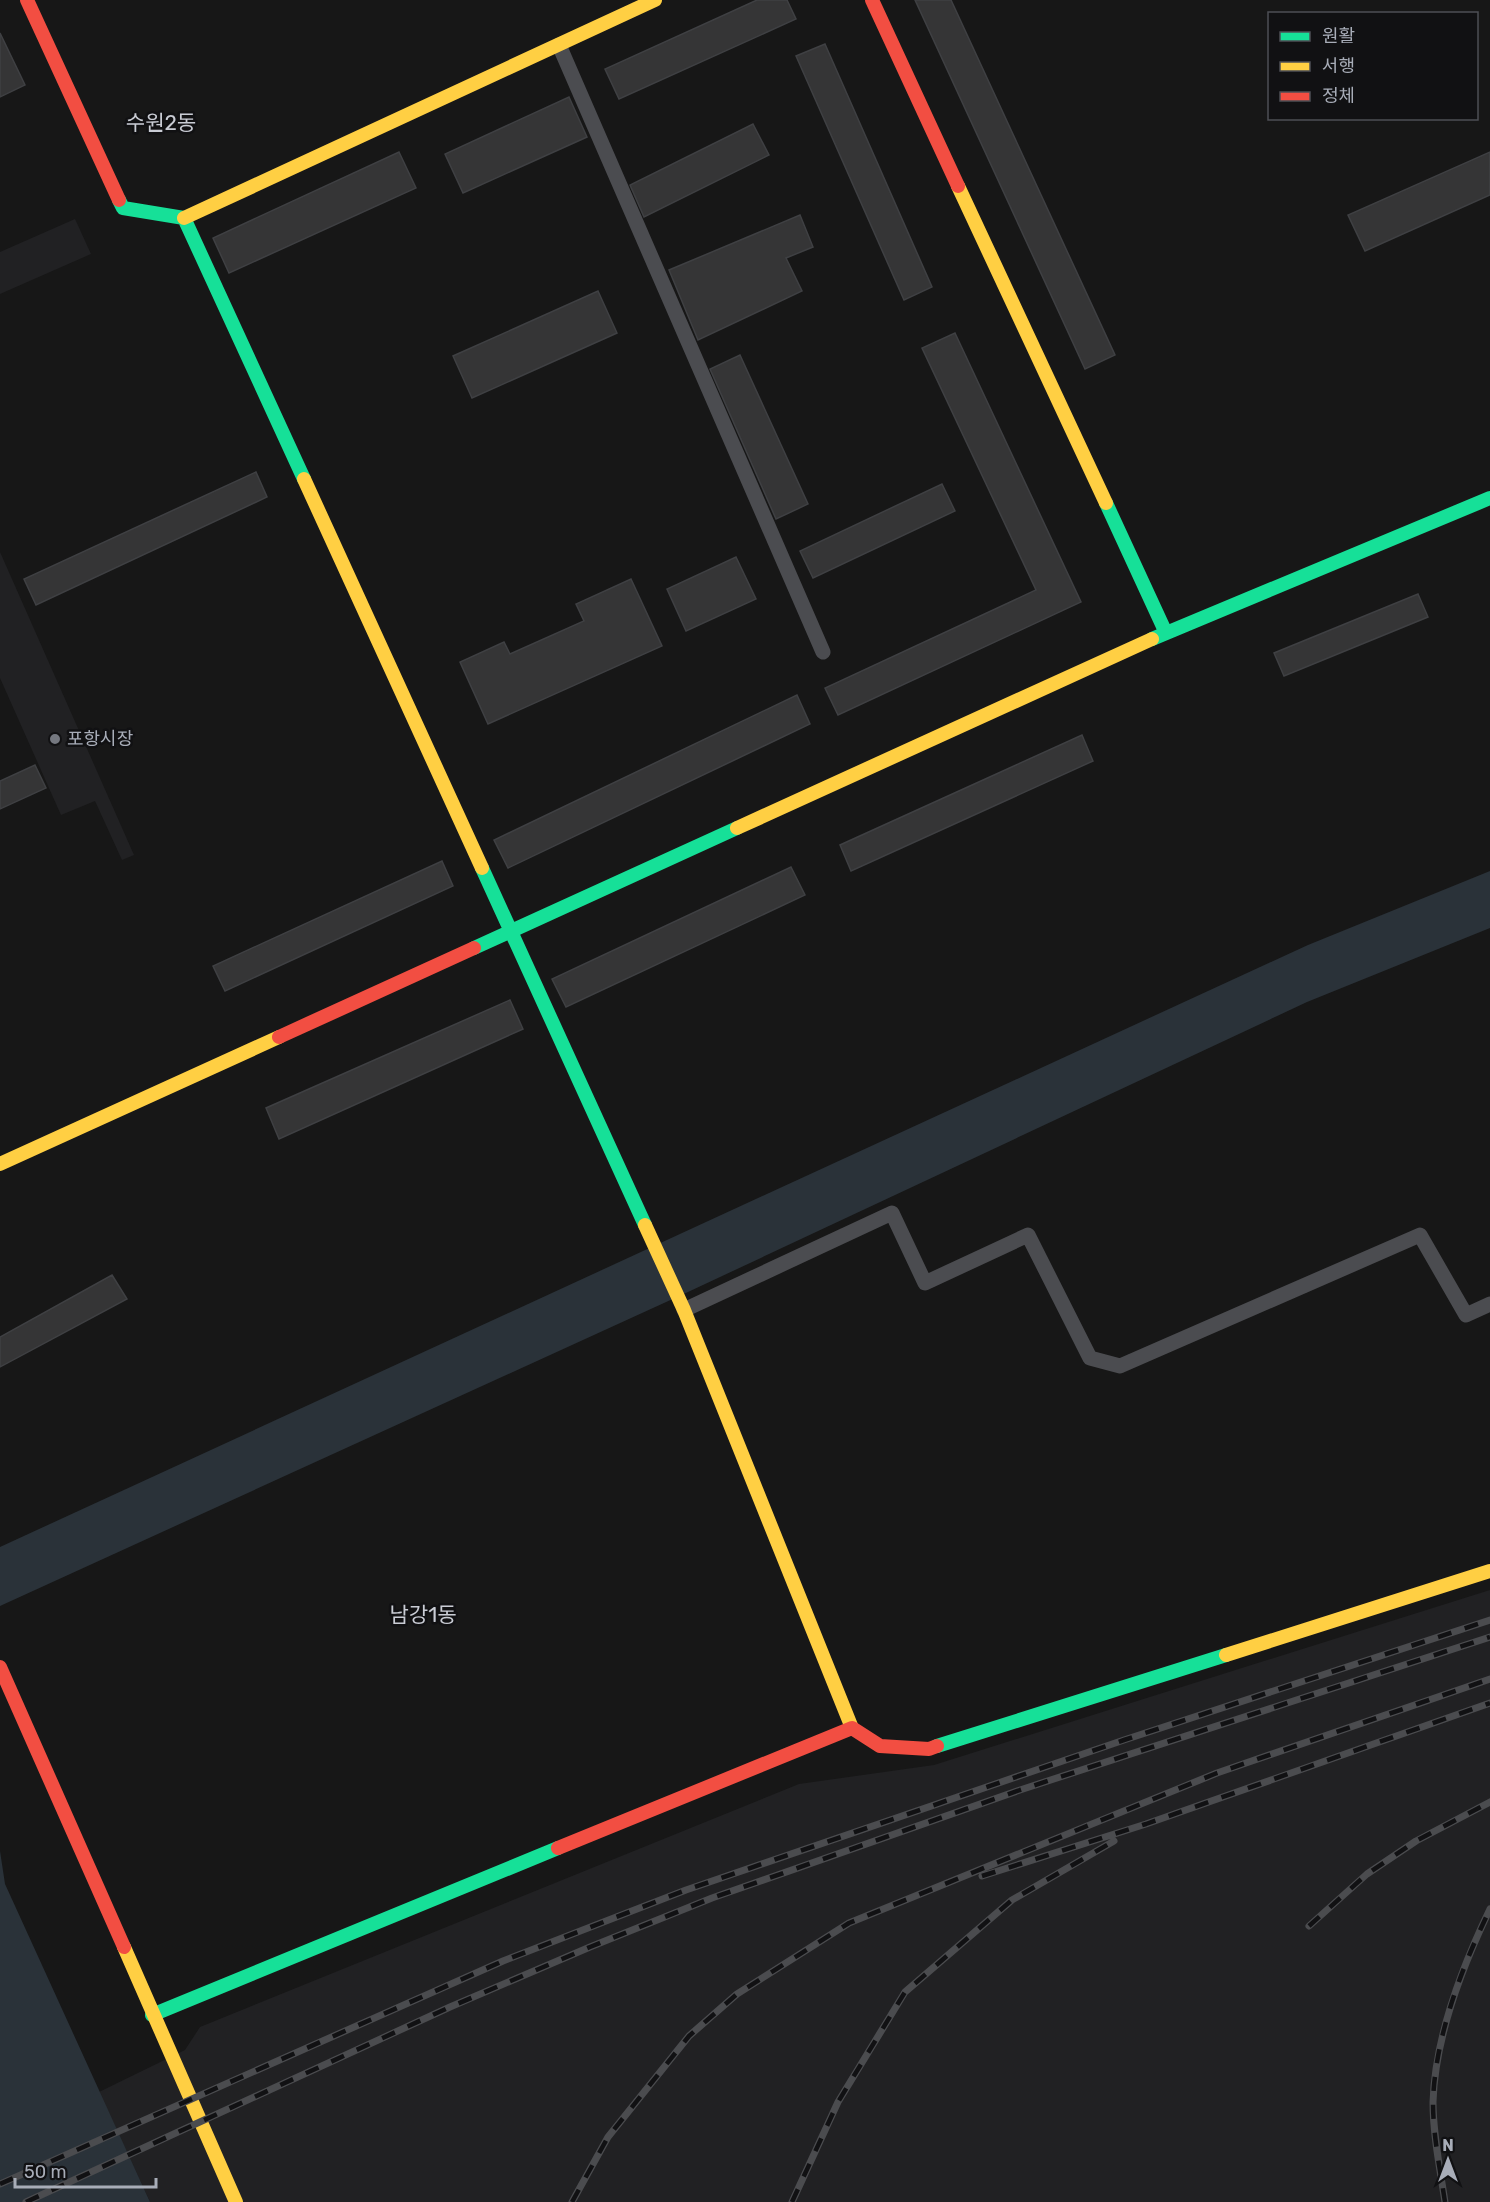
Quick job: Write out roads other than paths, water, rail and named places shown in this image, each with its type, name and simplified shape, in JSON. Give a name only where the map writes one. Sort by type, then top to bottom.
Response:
[{"type":"main road","points":[[27,0],[123,207],[184,218],[655,0]]},
{"type":"main road","points":[[872,0],[1166,633]]},
{"type":"main road","points":[[184,218],[512,930],[684,1310],[852,1728],[880,1746],[929,1749],[1490,1571]]},
{"type":"main road","points":[[0,1164],[1166,633],[1490,498]]},
{"type":"main road","points":[[0,1667],[236,2202]]},
{"type":"main road","points":[[152,2015],[852,1728]]},
{"type":"street","points":[[560,45],[823,652]]},
{"type":"street","points":[[684,1310],[892,1213],[925,1283],[1028,1235],[1090,1358],[1120,1366],[1420,1235],[1466,1315],[1490,1304]]},
{"type":"railway","points":[[0,2184],[503,1961],[686,1890],[1124,1740],[1490,1620]]},
{"type":"railway","points":[[26,2202],[450,2007],[712,1898],[1020,1790],[1490,1637]]},
{"type":"railway","points":[[572,2202],[608,2137],[689,2036],[737,1994],[849,1923],[1217,1773],[1490,1679]]},
{"type":"railway","points":[[982,1876],[1146,1824],[1490,1703]]},
{"type":"railway","points":[[1309,1926],[1367,1874],[1416,1841],[1490,1802]]},
{"type":"railway","points":[[792,2202],[838,2102],[905,1992],[1012,1900],[1114,1841]]},
{"type":"railway","points":[[1445,2202],[1434,2127],[1435,2077],[1452,2002],[1490,1909]]},
{"type":"place","name":"포항시장","points":[[55,739]]},
{"type":"district","name":"수원2동","points":[[161,123]]},
{"type":"district","name":"남강1동","points":[[423,1615]]}]
